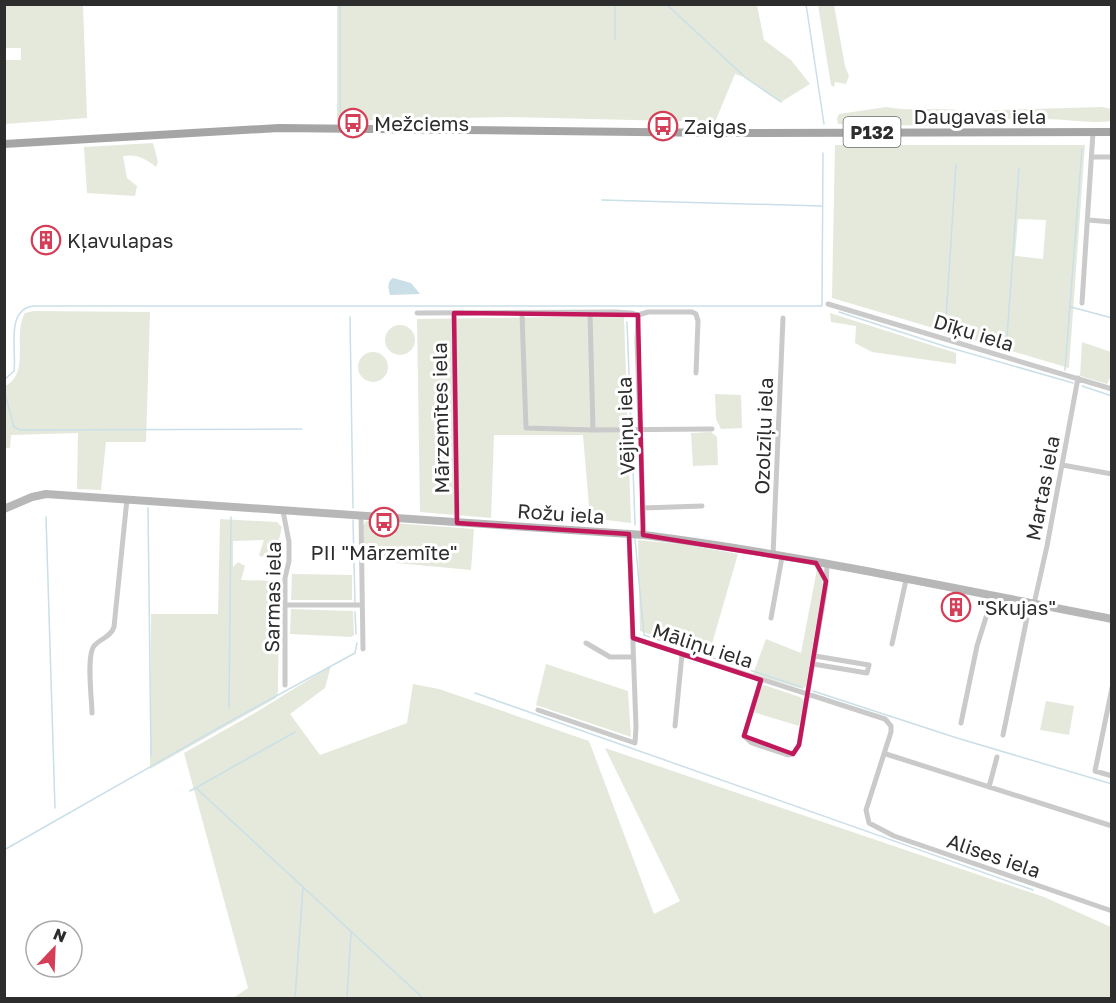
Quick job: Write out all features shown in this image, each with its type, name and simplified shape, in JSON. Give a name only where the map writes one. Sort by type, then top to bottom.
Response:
[{"type":"main road","name":"Daugavas iela","points":[[4,144],[279,128],[632,132],[1112,132]]},
{"type":"street","points":[[1082,303],[1093,132]]},
{"type":"street","points":[[1093,157],[1112,157]]},
{"type":"street","points":[[1088,220],[1112,222]]},
{"type":"street","name":"Dīķu iela","points":[[828,304],[1112,389]]},
{"type":"street","points":[[417,313],[632,313],[638,315],[648,312],[696,314],[698,321],[696,373]]},
{"type":"street","points":[[590,313],[593,430]]},
{"type":"street","name":"Mārzemītes iela","points":[[454,314],[457,523]]},
{"type":"street","points":[[522,314],[526,428],[640,431],[712,429]]},
{"type":"street","name":"Vējiņu iela","points":[[638,315],[636,323],[644,535]]},
{"type":"street","name":"Ozolzīļu iela","points":[[771,618],[778,556],[783,318]]},
{"type":"street","name":"Martas iela","points":[[1003,735],[1062,465],[1078,378]]},
{"type":"street","points":[[1062,465],[1112,474]]},
{"type":"street","name":"Rožu iela","points":[[4,509],[32,497],[46,494],[644,535],[778,556],[1112,619]]},
{"type":"street","points":[[92,713],[91,654],[96,644],[110,634],[114,627],[127,499]]},
{"type":"street","points":[[643,508],[702,506]]},
{"type":"street","name":"Sarmas iela","points":[[283,510],[289,542],[285,605],[285,685]]},
{"type":"street","points":[[361,516],[363,650]]},
{"type":"street","name":"Māliņu iela","points":[[629,534],[633,638],[885,719],[891,726],[886,754]]},
{"type":"street","points":[[816,563],[826,581]]},
{"type":"street","name":"Māliņu iela","points":[[760,680],[744,736],[752,743],[788,755],[793,754],[799,745],[815,656],[827,565]]},
{"type":"street","points":[[892,644],[906,580]]},
{"type":"street","points":[[961,723],[977,646],[993,595]]},
{"type":"street","points":[[285,605],[362,605]]},
{"type":"street","points":[[538,710],[635,743],[633,638]]},
{"type":"street","points":[[585,643],[610,657],[633,657]]},
{"type":"street","points":[[675,726],[682,654]]},
{"type":"street","points":[[813,663],[867,673],[868,665],[815,656]]},
{"type":"street","points":[[1112,688],[1095,771],[1112,776]]},
{"type":"street","points":[[886,754],[1112,826]]},
{"type":"street","name":"Alises iela","points":[[886,754],[866,810],[869,823],[894,836],[1112,911]]},
{"type":"street","points":[[989,787],[998,757]]},
{"type":"highlighted area","points":[[454,313],[638,315],[643,535],[816,563],[826,581],[799,745],[793,754],[744,736],[761,680],[633,638],[629,534],[457,523]]},
{"type":"shaded area","points":[[5,4],[83,5],[87,118],[5,124],[5,60],[21,60],[21,48],[5,48]]},
{"type":"shaded area","points":[[337,5],[757,5],[764,40],[791,60],[810,84],[781,102],[746,78],[735,74],[715,122],[507,117],[337,121]]},
{"type":"shaded area","points":[[818,5],[834,5],[845,66],[849,76],[846,84],[835,82],[834,87],[831,85]]},
{"type":"shaded area","points":[[886,107],[966,111],[1102,107],[1111,109],[1111,121],[1036,119],[1025,121],[1020,128],[1018,121],[1013,118],[1000,122],[977,123],[974,128],[968,123],[936,126],[886,125],[881,122],[874,126],[838,124],[839,114]]},
{"type":"shaded area","points":[[153,143],[158,162],[156,167],[140,157],[123,156],[127,178],[137,186],[135,196],[87,193],[84,147]]},
{"type":"shaded area","points":[[835,145],[1085,145],[1069,368],[832,298]],"holes":[[[1018,219],[1046,220],[1043,259],[1015,256]]]},
{"type":"shaded area","points":[[34,311],[150,312],[146,442],[106,442],[101,490],[77,489],[78,433],[11,435],[10,448],[5,448],[5,386],[13,380],[17,372],[21,322],[25,313]]},
{"type":"shaded area","points":[[830,313],[956,353],[956,364],[872,352],[855,343],[856,326],[831,322]]},
{"type":"shaded area","points":[[624,316],[631,523],[590,518],[583,435],[494,435],[491,518],[420,512],[417,319]]},
{"type":"shaded area","points":[[400,325],[411,329],[415,340],[411,351],[400,355],[389,351],[385,340],[389,329]]},
{"type":"shaded area","points":[[1082,342],[1111,352],[1111,376],[1107,384],[1080,376]]},
{"type":"shaded area","points":[[373,352],[384,356],[388,367],[384,378],[373,382],[362,378],[358,367],[362,356]]},
{"type":"shaded area","points":[[715,394],[741,395],[742,428],[721,429],[716,419]]},
{"type":"shaded area","points":[[711,432],[717,437],[718,465],[693,466],[691,433]]},
{"type":"shaded area","points":[[220,519],[277,522],[282,527],[277,548],[269,547],[267,554],[261,557],[259,555],[264,540],[233,541],[233,567],[238,562],[245,566],[241,580],[279,581],[278,691],[276,698],[150,769],[151,614],[218,614]]},
{"type":"shaded area","points":[[366,521],[474,529],[471,570],[364,560],[363,526]]},
{"type":"shaded area","points":[[638,540],[689,545],[738,554],[709,654],[640,631]]},
{"type":"shaded area","points":[[817,569],[823,585],[806,686],[803,689],[753,674],[766,639],[801,653]]},
{"type":"shaded area","points":[[292,574],[352,575],[352,600],[291,600]]},
{"type":"shaded area","points":[[291,609],[353,611],[354,635],[351,637],[290,634]]},
{"type":"shaded area","points":[[546,664],[628,691],[631,737],[536,705]]},
{"type":"shaded area","points":[[331,666],[325,688],[290,714],[320,755],[407,723],[413,684],[439,689],[589,741],[654,914],[680,901],[605,748],[1044,897],[1111,927],[1111,998],[233,998],[248,988],[184,753]]},
{"type":"shaded area","points":[[764,685],[800,697],[804,701],[799,726],[753,712],[760,688]]},
{"type":"shaded area","points":[[1046,701],[1074,706],[1069,735],[1040,730]]},
{"type":"water","points":[[393,278],[411,283],[420,294],[390,295],[388,285]]},
{"type":"waterway","points":[[340,4],[340,114]]},
{"type":"waterway","points":[[615,4],[615,40]]},
{"type":"waterway","points":[[666,4],[746,78],[781,102]]},
{"type":"waterway","points":[[806,4],[824,124]]},
{"type":"waterway","points":[[1065,370],[1082,149]]},
{"type":"waterway","points":[[4,380],[14,371],[15,323],[24,309],[33,306],[822,306],[823,153]]},
{"type":"waterway","points":[[945,334],[956,164]]},
{"type":"waterway","points":[[1006,352],[1019,168]]},
{"type":"waterway","points":[[602,200],[822,206]]},
{"type":"waterway","points":[[1071,307],[1112,318]]},
{"type":"waterway","points":[[839,312],[944,346],[1073,383]]},
{"type":"waterway","points":[[350,317],[353,508]]},
{"type":"waterway","points":[[627,322],[631,425]]},
{"type":"waterway","points":[[1082,386],[1112,396]]},
{"type":"waterway","points":[[5,394],[14,427],[20,430],[302,429]]},
{"type":"waterway","points":[[632,439],[635,525]]},
{"type":"waterway","points":[[148,508],[151,756]]},
{"type":"waterway","points":[[46,517],[55,808]]},
{"type":"waterway","points":[[229,708],[231,517]]},
{"type":"waterway","points":[[353,520],[355,603]]},
{"type":"waterway","points":[[635,539],[644,635],[801,687]]},
{"type":"waterway","points":[[355,612],[356,634]]},
{"type":"waterway","points":[[4,850],[355,653],[357,643]]},
{"type":"waterway","points":[[813,691],[957,738],[1112,784]]},
{"type":"waterway","points":[[475,693],[1033,890]]},
{"type":"waterway","points":[[190,791],[295,732]]},
{"type":"waterway","points":[[196,788],[423,998]]},
{"type":"waterway","points":[[295,998],[303,888]]},
{"type":"waterway","points":[[347,998],[351,933]]},
{"type":"place","name":"Mežciems","points":[[353,123]]},
{"type":"place","name":"Zaigas","points":[[663,126]]},
{"type":"place","name":"Kļavulapas","points":[[46,240]]},
{"type":"place","name":"PII \"Mārzemīte\"","points":[[384,522]]},
{"type":"place","name":"\"Skujas\"","points":[[956,607]]}]
